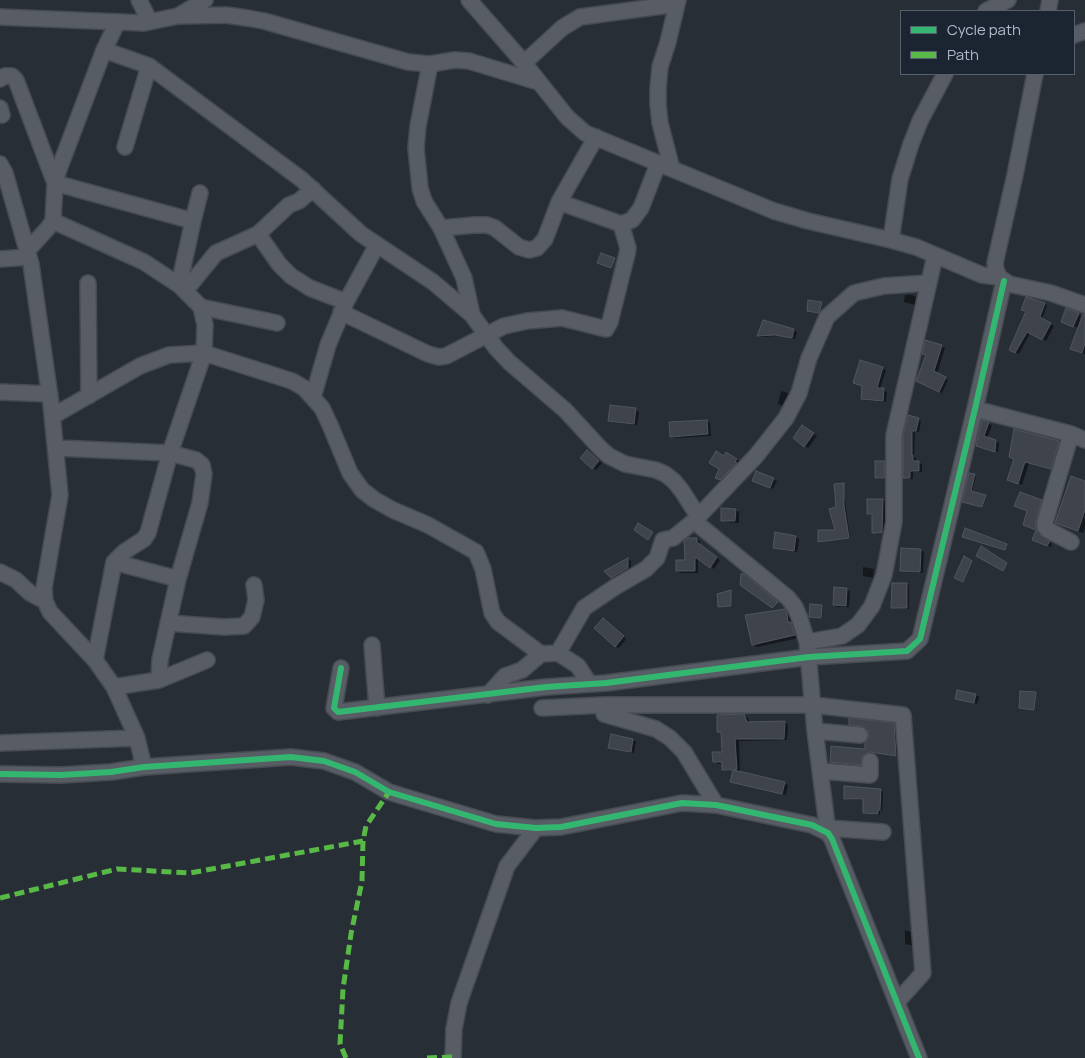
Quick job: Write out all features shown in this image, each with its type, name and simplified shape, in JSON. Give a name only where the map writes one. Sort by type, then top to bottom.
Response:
[{"type":"street","points":[[139,0],[150,22]]},
{"type":"street","points":[[178,16],[205,0]]},
{"type":"street","points":[[469,0],[524,63],[575,126],[585,133],[774,211],[916,247],[935,256],[994,277],[1085,305]]},
{"type":"street","points":[[988,10],[1008,0]]},
{"type":"street","points":[[524,63],[562,28],[580,17],[678,2],[660,67],[658,88],[665,167],[641,208],[632,220],[621,224],[559,202]]},
{"type":"street","points":[[0,17],[117,23],[150,22],[178,16],[247,18],[264,21],[408,62],[430,64],[448,60],[469,60],[538,82]]},
{"type":"street","points":[[0,260],[28,254],[52,221],[55,183],[104,50],[117,23]]},
{"type":"street","points":[[104,50],[149,66],[313,189],[349,224],[433,282],[472,315],[486,336],[509,362],[565,410],[601,449],[609,456],[625,464],[656,470],[674,481],[682,491],[696,519],[788,598],[795,607],[800,619],[808,649],[815,731],[828,830],[919,1058]]},
{"type":"street","points":[[430,64],[418,126],[416,148],[420,188],[424,201],[441,228],[464,278],[472,315]]},
{"type":"street","points":[[125,147],[149,66]]},
{"type":"street","points":[[891,240],[900,179],[911,144],[920,121],[944,75]]},
{"type":"street","points":[[342,668],[334,708],[338,712],[589,683],[606,683],[808,649],[907,651],[920,639],[975,409],[995,263],[1035,75]]},
{"type":"street","points":[[0,79],[5,76],[12,76],[16,80],[55,183]]},
{"type":"street","points":[[441,228],[487,225],[495,228],[519,247],[529,250],[537,248],[545,239],[559,202],[596,137]]},
{"type":"street","points":[[0,164],[5,173],[28,254],[53,416],[60,504],[44,588],[45,601],[50,612],[94,660],[114,687],[137,738],[144,767]]},
{"type":"street","points":[[55,183],[193,221]]},
{"type":"street","points":[[182,288],[216,253],[258,234],[289,205],[299,201],[313,189]]},
{"type":"street","points":[[182,288],[193,221],[200,193]]},
{"type":"street","points":[[52,221],[144,262],[182,288],[201,308],[204,324],[204,352],[170,453],[148,533],[144,539],[124,552],[114,562],[94,660]]},
{"type":"street","points":[[258,234],[290,276],[428,354],[439,357],[446,356],[504,326],[527,321],[562,318],[606,329],[610,322],[628,248],[621,224]]},
{"type":"street","points":[[313,397],[328,345],[344,307],[377,245]]},
{"type":"street","points":[[808,649],[842,636],[858,626],[872,606],[884,575],[894,522],[894,435],[927,283],[935,256]]},
{"type":"street","points":[[88,283],[89,396]]},
{"type":"street","points":[[558,653],[584,608],[646,569],[657,558],[662,540],[673,538],[696,519],[756,456],[786,418],[799,393],[809,358],[827,317],[854,293],[884,286],[927,283]]},
{"type":"street","points":[[201,308],[278,323]]},
{"type":"street","points":[[53,416],[140,366],[169,355],[204,352],[292,381],[304,388],[322,408],[350,473],[362,490],[393,510],[428,525],[476,552],[483,569],[492,613],[498,622],[541,654]]},
{"type":"street","points":[[0,392],[50,394]]},
{"type":"street","points":[[975,409],[1078,437],[1045,522],[1045,527],[1048,530],[1071,542]]},
{"type":"street","points":[[56,448],[170,453],[196,460],[202,465],[204,474],[200,503],[178,579],[160,660],[159,680]]},
{"type":"street","points":[[114,562],[178,579]]},
{"type":"street","points":[[0,572],[16,580],[30,594],[45,601]]},
{"type":"street","points":[[168,623],[224,627],[244,626],[252,617],[256,600],[254,585]]},
{"type":"street","points":[[372,645],[376,708]]},
{"type":"street","points":[[488,695],[505,676],[522,670],[541,654],[558,653],[578,666],[589,683]]},
{"type":"street","points":[[114,687],[159,680],[207,660]]},
{"type":"street","points":[[604,710],[606,683]]},
{"type":"street","points":[[542,708],[604,710],[813,705],[903,715],[923,973],[897,1002]]},
{"type":"street","points":[[604,710],[656,729],[678,744],[716,805]]},
{"type":"street","points":[[815,731],[860,735]]},
{"type":"street","points":[[0,743],[137,738]]},
{"type":"street","points":[[0,774],[61,775],[111,772],[144,767],[291,756],[324,761],[355,772],[389,792],[496,824],[536,828],[561,827],[682,803],[716,805],[828,830],[883,832]]},
{"type":"street","points":[[821,770],[870,775],[870,761]]},
{"type":"street","points":[[453,1058],[454,1029],[459,1003],[506,866],[536,828]]},
{"type":"building","points":[[601,253],[615,258],[611,268],[597,263]]},
{"type":"building","points":[[1026,297],[1045,303],[1040,317],[1051,323],[1042,340],[1027,332],[1015,353],[1009,350],[1026,311],[1021,310]]},
{"type":"building","points":[[808,300],[822,302],[819,313],[807,311]]},
{"type":"building","points":[[1066,308],[1079,313],[1073,327],[1061,322]]},
{"type":"building","points":[[1083,314],[1085,314],[1085,343],[1082,353],[1070,349]]},
{"type":"building","points":[[763,320],[794,329],[792,338],[775,335],[757,336]]},
{"type":"building","points":[[925,340],[942,345],[934,371],[946,377],[939,392],[916,381],[926,355],[922,354]]},
{"type":"building","points":[[860,360],[883,367],[877,388],[884,388],[883,401],[861,399],[862,386],[853,383]]},
{"type":"building","points":[[610,405],[636,408],[634,424],[608,421]]},
{"type":"building","points":[[908,415],[919,418],[916,431],[912,431],[912,455],[913,461],[919,461],[919,471],[910,471],[910,478],[903,478],[903,436]]},
{"type":"building","points":[[707,420],[708,434],[670,437],[669,422]]},
{"type":"building","points":[[982,420],[989,422],[984,436],[996,440],[995,452],[976,446]]},
{"type":"building","points":[[802,425],[814,433],[804,447],[793,438]]},
{"type":"building","points":[[1014,429],[1059,441],[1051,469],[1025,462],[1018,484],[1007,480],[1014,459],[1009,457]]},
{"type":"building","points":[[587,450],[599,461],[592,469],[580,458]]},
{"type":"building","points":[[716,451],[724,456],[726,452],[737,459],[735,462],[737,463],[720,480],[715,478],[719,469],[709,463]]},
{"type":"building","points":[[875,461],[885,461],[885,478],[875,478]]},
{"type":"building","points":[[756,471],[774,478],[770,488],[752,481]]},
{"type":"building","points":[[969,473],[975,474],[971,491],[986,495],[982,507],[962,502]]},
{"type":"building","points":[[1071,476],[1085,481],[1085,510],[1078,531],[1055,523]]},
{"type":"building","points":[[844,483],[844,505],[849,538],[818,542],[818,530],[835,530],[829,509],[836,507],[834,484]]},
{"type":"building","points":[[1020,492],[1042,500],[1036,520],[1036,527],[1038,534],[1050,541],[1047,546],[1032,540],[1036,530],[1023,525],[1027,511],[1014,506]]},
{"type":"building","points":[[867,499],[883,499],[882,533],[872,533],[872,514],[867,514]]},
{"type":"building","points":[[721,508],[736,509],[735,521],[721,521]]},
{"type":"building","points":[[638,523],[653,532],[648,540],[634,530]]},
{"type":"building","points":[[965,528],[1007,544],[1005,550],[962,537]]},
{"type":"building","points":[[775,532],[796,536],[794,551],[773,548]]},
{"type":"building","points":[[688,538],[697,538],[697,542],[717,557],[710,568],[695,557],[695,571],[676,571],[676,560],[685,560],[684,541]]},
{"type":"building","points":[[981,546],[1007,563],[1003,571],[976,556]]},
{"type":"building","points":[[901,548],[921,549],[920,572],[900,571]]},
{"type":"building","points":[[964,556],[972,561],[963,582],[954,578]]},
{"type":"building","points":[[628,558],[628,568],[611,578],[604,571]]},
{"type":"building","points":[[741,574],[744,574],[778,602],[772,608],[740,585]]},
{"type":"building","points":[[892,583],[907,583],[907,608],[891,608]]},
{"type":"building","points":[[834,587],[847,588],[846,606],[833,605]]},
{"type":"building","points":[[731,590],[731,606],[718,607],[717,594]]},
{"type":"building","points":[[810,604],[822,605],[821,618],[809,617]]},
{"type":"building","points":[[785,609],[788,622],[791,622],[795,635],[752,645],[745,615]]},
{"type":"building","points":[[603,618],[624,636],[615,647],[594,628]]},
{"type":"building","points":[[957,690],[976,694],[974,703],[955,699]]},
{"type":"building","points":[[1020,691],[1036,692],[1034,710],[1019,708]]},
{"type":"building","points":[[744,714],[747,722],[785,721],[784,739],[735,739],[737,769],[734,770],[785,782],[782,794],[730,782],[733,770],[722,770],[722,762],[713,762],[712,752],[722,752],[721,732],[717,732],[717,715]]},
{"type":"building","points":[[849,718],[894,723],[896,756],[870,752],[862,756],[861,765],[830,762],[831,746],[865,749],[865,743],[869,736],[868,731],[861,726],[849,725]]},
{"type":"building","points":[[611,734],[633,739],[631,752],[608,748]]},
{"type":"building","points":[[844,786],[881,789],[880,810],[878,810],[878,814],[863,813],[863,799],[844,799]]},
{"type":"marked path","points":[[346,1058],[340,1044],[343,989],[351,934],[362,881],[363,841],[366,826],[389,792]]},
{"type":"marked path","points":[[0,898],[117,869],[190,873],[363,841]]},
{"type":"marked path","points":[[427,1058],[453,1057]]},
{"type":"cycle path","points":[[341,668],[334,708],[338,712],[546,687],[606,683],[809,657],[907,651],[920,639],[1004,281]]},
{"type":"cycle path","points":[[0,774],[61,775],[291,757],[324,761],[355,772],[389,792],[496,824],[536,828],[561,827],[682,803],[716,805],[812,825],[828,833],[832,839],[919,1058]]}]
